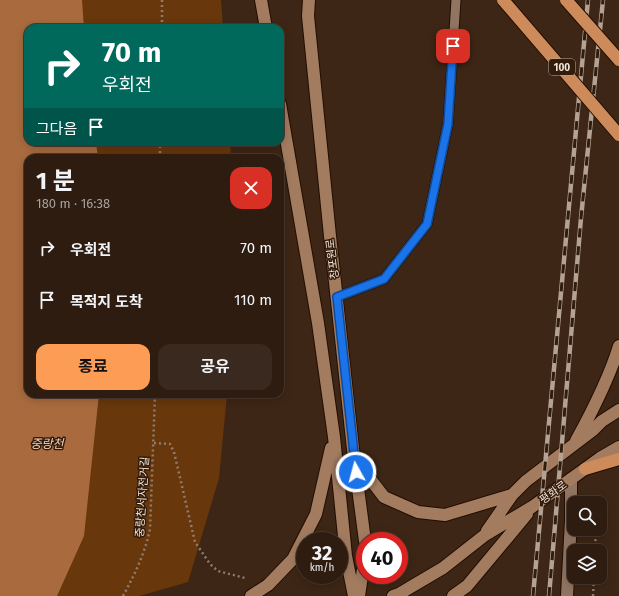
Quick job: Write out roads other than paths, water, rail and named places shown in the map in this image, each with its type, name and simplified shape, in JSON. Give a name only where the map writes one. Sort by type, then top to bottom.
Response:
[{"type":"highway","name":"100","points":[[503,0],[619,135]]},
{"type":"highway","points":[[566,0],[619,60]]},
{"type":"highway","points":[[585,469],[617,450]]},
{"type":"street","points":[[261,0],[265,24]]},
{"type":"street","name":"창포원로","points":[[309,0],[309,24],[330,236],[354,458],[364,532]]},
{"type":"street","points":[[284,127],[318,324],[334,437],[346,556],[354,596]]},
{"type":"street","name":"평화로","points":[[573,445],[591,414],[612,368],[619,346]]},
{"type":"street","name":"평화로","points":[[485,534],[512,495],[526,481],[593,430],[602,421],[619,410]]},
{"type":"street","points":[[602,421],[619,417]]},
{"type":"street","points":[[251,596],[268,585],[293,559],[311,525],[316,514],[334,437]]},
{"type":"street","points":[[354,458],[384,497],[418,512],[445,515],[512,495]]},
{"type":"street","name":"평화로","points":[[393,596],[443,568],[485,534],[532,508],[585,469]]},
{"type":"street","points":[[567,596],[572,520],[571,479]]},
{"type":"street","points":[[453,596],[467,586],[532,508]]},
{"type":"street","points":[[359,596],[361,584]]},
{"type":"lane","points":[[337,297],[384,279],[427,224],[448,124],[456,0]]},
{"type":"water","name":"중랑천","points":[[0,0],[82,0],[84,24],[24,24],[24,146],[96,146],[98,154],[24,154],[24,398],[99,398],[84,536],[57,596],[0,596]]},
{"type":"railway","points":[[533,596],[588,0]]},
{"type":"railway","points":[[549,596],[581,218],[603,0]]}]
